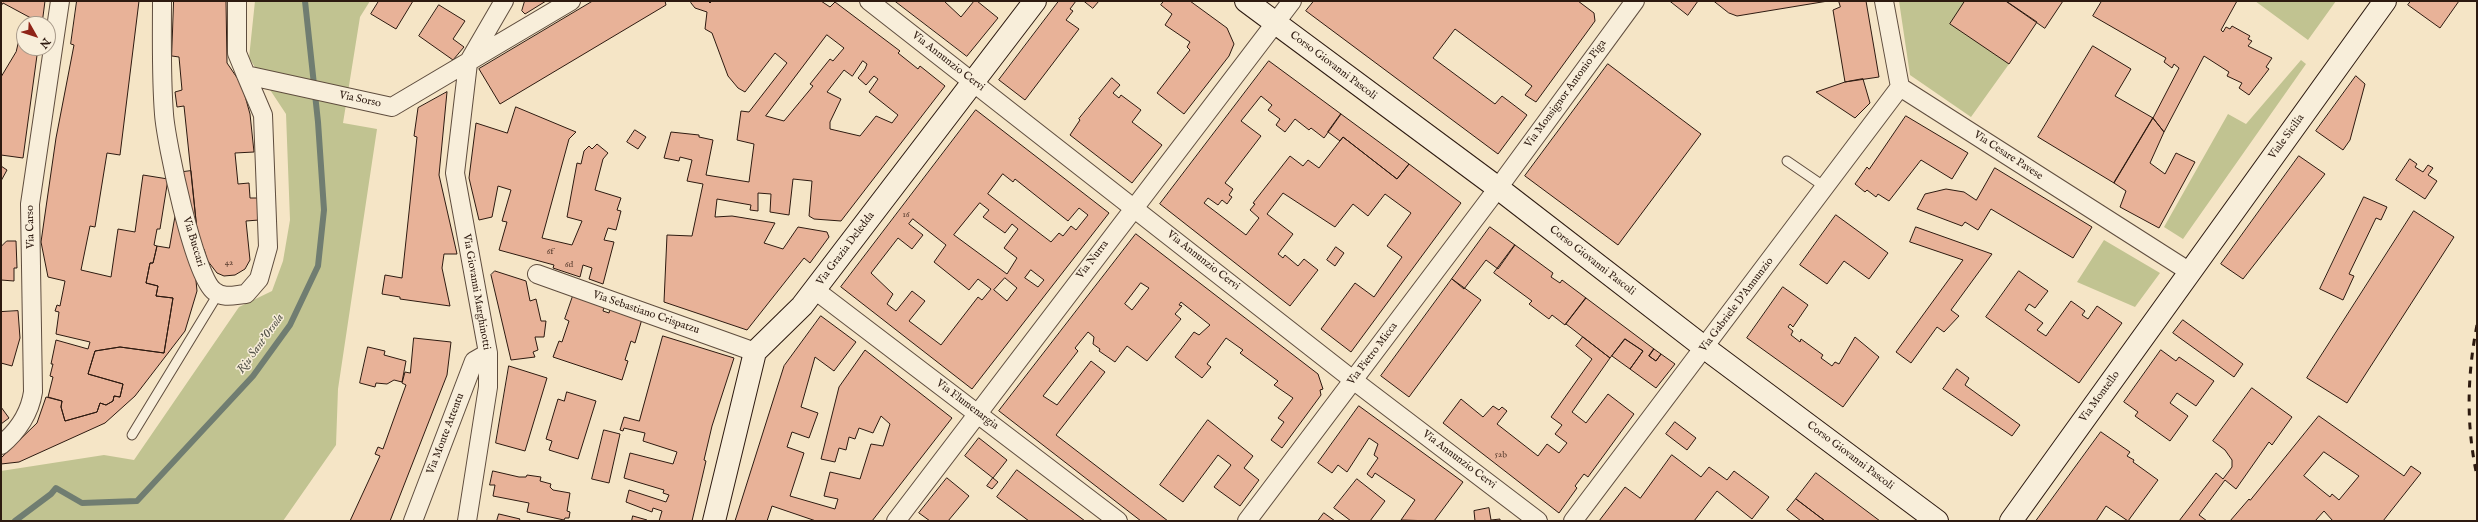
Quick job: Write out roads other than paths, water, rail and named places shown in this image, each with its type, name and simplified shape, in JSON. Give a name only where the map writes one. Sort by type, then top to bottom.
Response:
[{"type":"main road","name":"Via Grazia Deledda","points":[[755,352],[802,306],[815,290],[1035,1]]},
{"type":"main road","name":"Corso Giovanni Pascoli","points":[[1246,1],[1498,188],[1705,348],[1937,521]]},
{"type":"main road","name":"Viale Sicilia","points":[[2190,272],[2385,1]]},
{"type":"main road","name":"Via Montello","points":[[2011,521],[2190,272]]},
{"type":"main road","points":[[714,521],[755,352]]},
{"type":"street","name":"Via Carso","points":[[1,445],[9,438],[30,409],[33,392],[30,204],[60,1]]},
{"type":"street","name":"Via Buccari","points":[[162,1],[164,115],[181,201],[200,268],[212,290],[218,294]]},
{"type":"street","points":[[218,294],[222,296],[246,294],[260,279],[268,247],[263,115],[237,53],[237,1]]},
{"type":"street","points":[[468,63],[504,1]]},
{"type":"street","name":"Via Sorso","points":[[246,75],[392,107],[571,1]]},
{"type":"street","name":"Via Annunzio Cervi","points":[[868,1],[1134,206],[1353,380],[1538,521]]},
{"type":"street","name":"Via Nurra","points":[[901,519],[977,413],[1274,22],[1292,1]]},
{"type":"street","name":"Via Monsignor Antonio Piga","points":[[1498,188],[1635,1]]},
{"type":"street","points":[[1884,1],[1900,87]]},
{"type":"street","name":"Via Giovanni Marghinotti","points":[[467,521],[488,387],[488,353],[455,173],[468,63]]},
{"type":"street","name":"Via Gabriele D'Annunzio","points":[[1573,521],[1705,348],[1900,87]]},
{"type":"street","name":"Via Cesare Pavese","points":[[1900,87],[2190,272]]},
{"type":"street","name":"Via Pietro Micca","points":[[1247,521],[1498,188]]},
{"type":"street","name":"Via Sebastiano Crispatzu","points":[[537,274],[755,352]]},
{"type":"street","name":"Via Flumenargia","points":[[815,290],[1118,521]]},
{"type":"street","name":"Via Monte Attentu","points":[[413,521],[474,361],[488,353]]},
{"type":"lane","points":[[1787,161],[1825,187]]},
{"type":"lane","points":[[132,435],[218,294]]},
{"type":"waterway","name":"Riu Sant'Orsola","points":[[15,521],[51,494],[56,488],[82,503],[137,501],[253,376],[290,325],[318,266],[324,210],[318,122],[305,1]]},
{"type":"railway","points":[[2477,325],[2471,363],[2469,400],[2471,438],[2477,476]]}]
